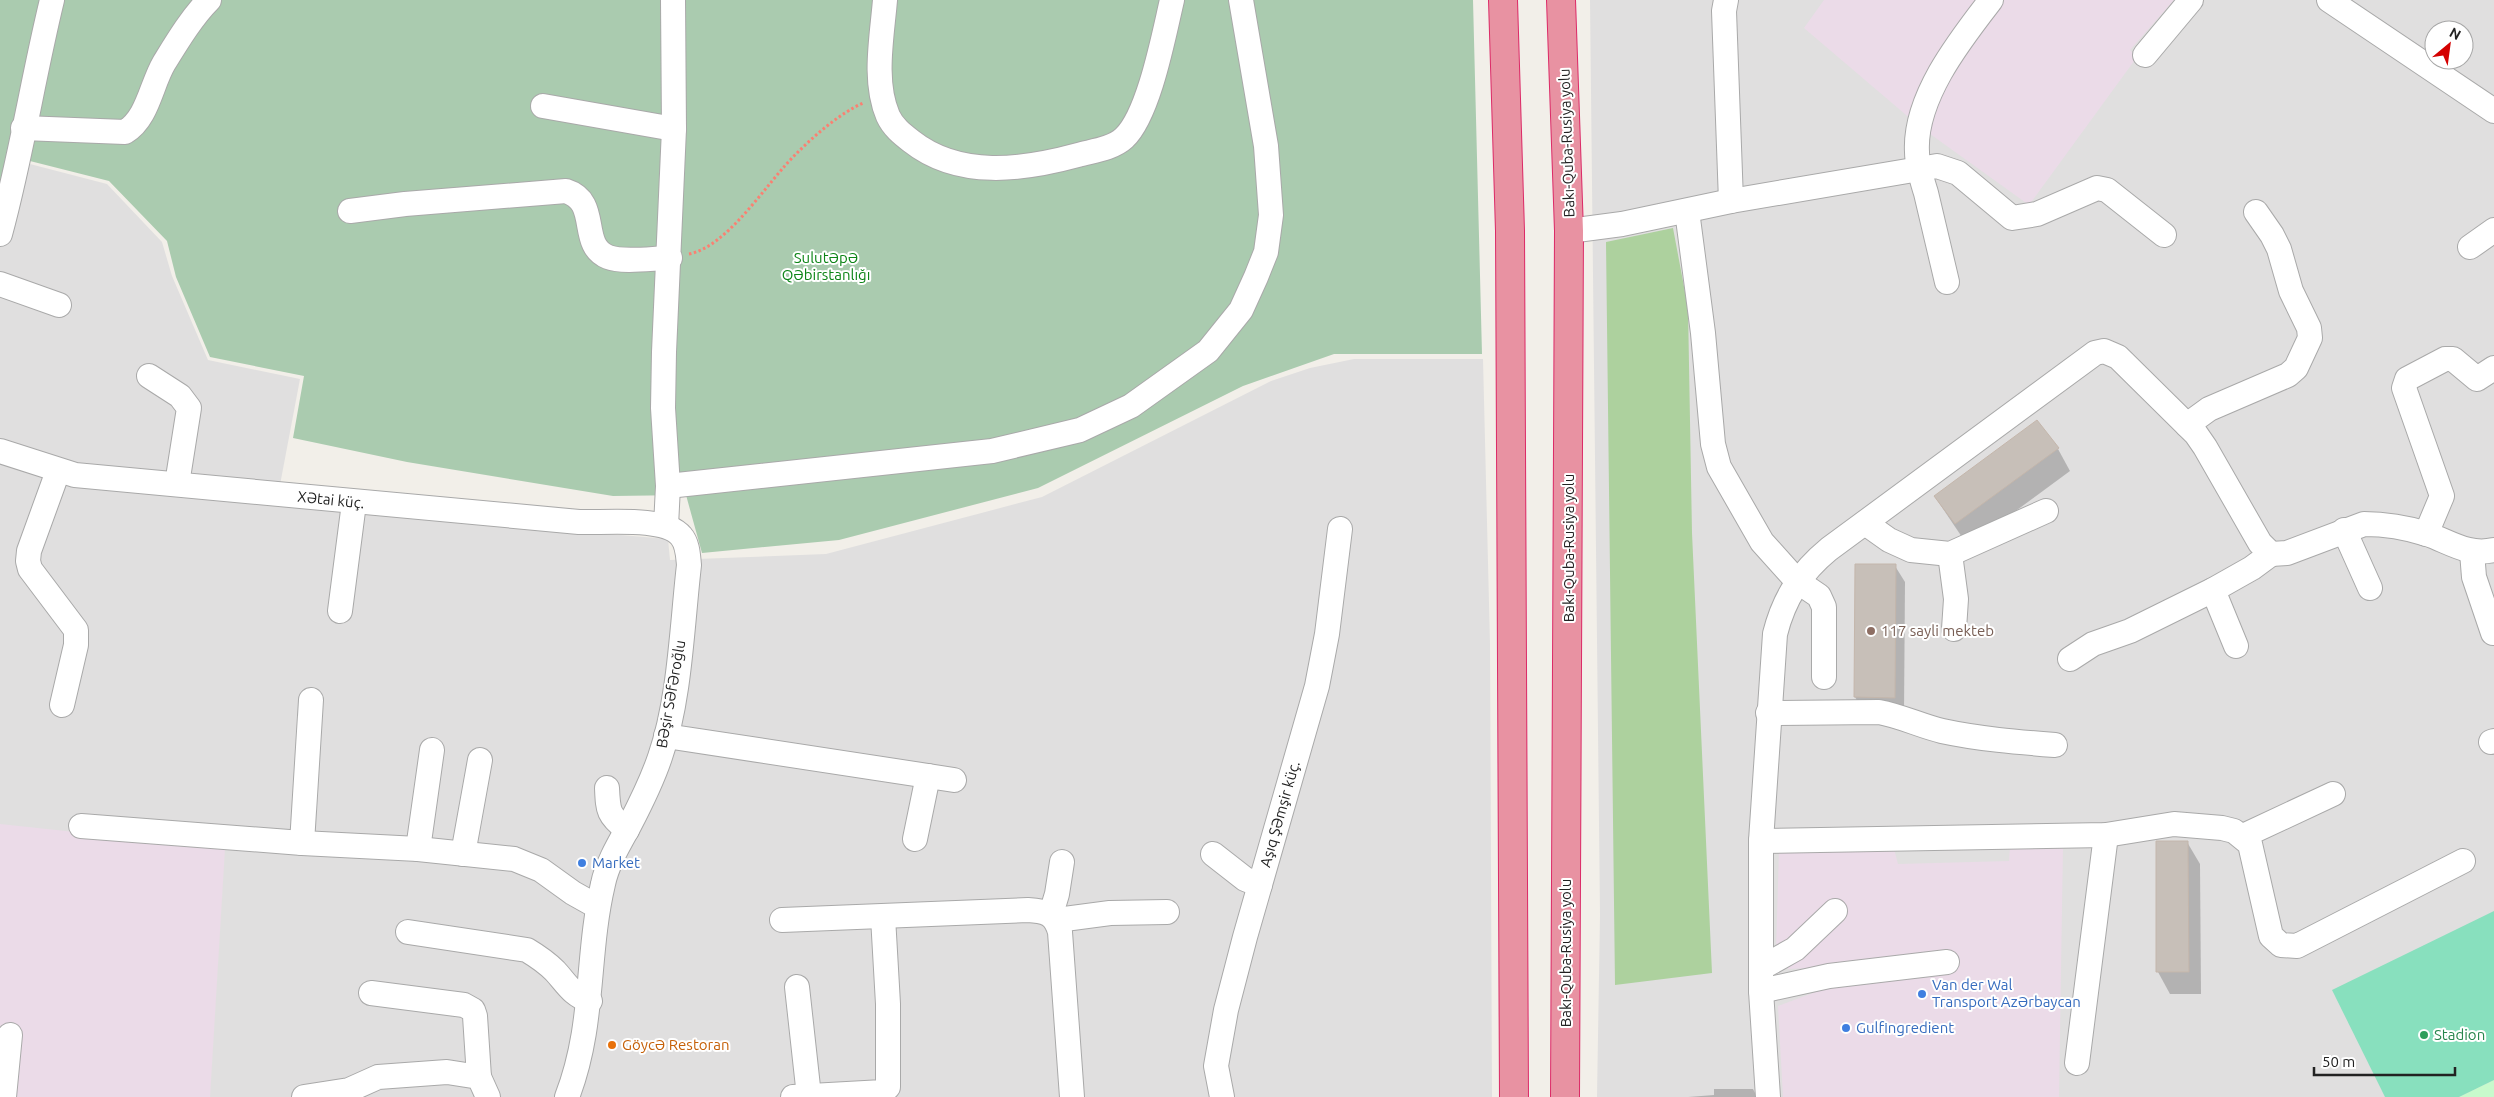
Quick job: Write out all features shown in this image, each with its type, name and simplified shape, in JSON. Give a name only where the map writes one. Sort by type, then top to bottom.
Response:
[{"type":"highway","points":[[1503,0],[1510,241],[1514,1097]]},
{"type":"highway","name":"Bakı-Quba-Rusiya yolu","points":[[1562,0],[1570,231],[1566,1097]]},
{"type":"street","points":[[0,234],[52,0]]},
{"type":"street","points":[[23,128],[124,132],[134,126],[141,115],[164,64],[209,0]]},
{"type":"street","points":[[666,526],[668,486],[663,408],[674,129],[673,0]]},
{"type":"street","points":[[886,0],[881,48],[882,94],[888,116],[902,134],[930,154],[950,162],[976,168],[1012,168],[1072,156],[1113,145],[1130,130],[1149,89],[1172,0]]},
{"type":"street","points":[[668,486],[992,451],[1080,430],[1131,406],[1208,351],[1240,310],[1256,277],[1266,252],[1271,215],[1266,146],[1241,0]]},
{"type":"street","points":[[1726,0],[1724,11],[1732,201]]},
{"type":"street","points":[[1947,282],[1916,152],[1919,126],[1928,101],[1962,37],[1991,0]]},
{"type":"street","points":[[2145,55],[2191,0]]},
{"type":"street","points":[[2329,0],[2494,111]]},
{"type":"street","points":[[544,106],[674,129]]},
{"type":"street","points":[[1570,231],[1937,166],[1958,173],[2012,218],[2037,214],[2096,188],[2107,190],[2164,235]]},
{"type":"street","points":[[350,211],[405,204],[566,190],[576,194],[584,202],[594,244],[598,251],[608,257],[618,259],[670,258]]},
{"type":"street","points":[[1687,211],[1703,333],[1713,444],[1720,467],[1747,520],[1762,542],[1797,580],[1819,596],[1824,607],[1824,677]]},
{"type":"street","points":[[2187,425],[2208,409],[2288,375],[2296,368],[2310,338],[2309,328],[2291,291],[2279,249],[2272,234],[2256,212]]},
{"type":"street","points":[[2470,247],[2494,230]]},
{"type":"street","points":[[0,284],[59,305]]},
{"type":"street","points":[[1768,1097],[1761,980],[1761,841],[1768,712],[1775,634],[1779,615],[1797,580],[1811,564],[2095,353],[2104,351],[2118,357],[2187,425],[2205,446],[2260,543],[2271,554]]},
{"type":"street","points":[[2426,534],[2442,496],[2441,488],[2404,388],[2407,378],[2445,359],[2453,359],[2476,379],[2494,368]]},
{"type":"street","points":[[149,376],[180,396],[189,408],[177,484]]},
{"type":"street","name":"Xətai küç.","points":[[0,451],[58,471],[95,478],[579,522],[666,526]]},
{"type":"street","points":[[58,471],[28,561],[30,569],[76,630],[76,645],[62,705]]},
{"type":"street","points":[[340,611],[354,503]]},
{"type":"street","points":[[1865,523],[1911,550],[1950,554],[2046,511]]},
{"type":"street","points":[[2070,659],[2093,644],[2130,631],[2213,590],[2252,568],[2271,554],[2287,552],[2364,524],[2377,524],[2426,534],[2483,551],[2474,577],[2493,633]]},
{"type":"street","name":"Bəşir Səfəroğlu","points":[[567,1097],[582,1049],[590,1001],[598,907],[604,876],[645,795],[666,736],[678,664],[689,566],[683,537],[666,526]]},
{"type":"street","name":"Aşıq Şəmşir küç.","points":[[1222,1097],[1216,1066],[1219,1045],[1235,972],[1317,686],[1327,634],[1340,529]]},
{"type":"street","points":[[2344,530],[2370,588]]},
{"type":"street","points":[[1950,554],[1956,599],[1954,629]]},
{"type":"street","points":[[2213,590],[2236,646]]},
{"type":"street","points":[[302,843],[310,700]]},
{"type":"street","points":[[1768,712],[1879,712],[1896,715],[1943,731],[1990,739],[2054,745]]},
{"type":"street","points":[[666,736],[954,780]]},
{"type":"street","points":[[418,849],[432,750]]},
{"type":"street","points":[[463,854],[480,760]]},
{"type":"street","points":[[915,839],[928,776]]},
{"type":"street","points":[[607,788],[608,810],[613,819],[627,830]]},
{"type":"street","points":[[2242,836],[2333,794]]},
{"type":"street","points":[[1761,841],[2106,835],[2174,824],[2222,828],[2242,836],[2250,844],[2271,936],[2282,945],[2297,946],[2463,861]]},
{"type":"street","points":[[82,826],[302,843],[418,849],[514,859],[530,864],[573,893],[598,907]]},
{"type":"street","points":[[2077,1063],[2106,835]]},
{"type":"street","points":[[1213,854],[1245,879],[1260,886]]},
{"type":"street","points":[[1062,862],[1054,917],[1060,932],[1072,1097]]},
{"type":"street","points":[[782,920],[1028,910],[1054,917],[1110,913],[1167,912]]},
{"type":"street","points":[[1761,980],[1836,911]]},
{"type":"street","points":[[797,987],[801,1097],[883,1092],[888,1087],[888,1004],[883,917]]},
{"type":"street","points":[[408,932],[526,950],[538,956],[555,971],[570,991],[590,1001]]},
{"type":"street","points":[[1761,980],[1829,976],[1947,962]]},
{"type":"street","points":[[304,1097],[349,1090],[378,1077],[447,1072],[483,1087],[475,1016],[472,1010],[464,1004],[371,993]]},
{"type":"street","points":[[4,1097],[10,1035]]},
{"type":"path","points":[[670,258],[703,251],[721,238],[796,153],[850,109],[882,94]]},
{"type":"shaded area","points":[[1590,0],[2494,0],[2494,1097],[1597,1097],[1600,915]]},
{"type":"shaded area","points":[[1824,0],[2174,0],[2130,50],[2137,57],[2029,205],[1919,126],[1804,28]]},
{"type":"shaded area","points":[[26,163],[107,184],[162,242],[172,276],[208,360],[300,379],[276,506],[668,539],[670,560],[826,554],[1042,497],[1271,381],[1310,368],[1354,359],[1483,359],[1490,644],[1492,1097],[0,1097],[0,197]]},
{"type":"shaded area","points":[[0,824],[225,848],[210,1097],[0,1097]]},
{"type":"shaded area","points":[[1893,845],[1898,864],[2009,861],[2010,846],[2063,845],[2059,1097],[1783,1097],[1778,1006],[1829,987],[1828,967],[1788,969],[1776,951],[1779,849]]},
{"type":"green space","name":"Sulutəpə Qəbirstanlığı","points":[[0,0],[1473,0],[1482,354],[1334,354],[1243,386],[1038,488],[839,540],[702,553],[686,495],[613,496],[407,462],[293,438],[304,376],[210,357],[176,277],[167,241],[109,181],[26,160],[0,189]]},
{"type":"green space","points":[[1673,228],[1688,308],[1692,533],[1712,973],[1615,985],[1606,242]]},
{"type":"green space","name":"Stadion","points":[[2494,911],[2494,1080],[2459,1097],[2385,1097],[2332,990]]},
{"type":"green space","points":[[2494,1080],[2494,1097],[2459,1097]]},
{"type":"building","points":[[2037,420],[2059,448],[1955,524],[1934,496]]},
{"type":"building","points":[[1855,564],[1896,564],[1895,698],[1854,697]]},
{"type":"building","points":[[2156,841],[2188,841],[2189,972],[2156,972]]},
{"type":"place","name":"117 sayli mekteb","points":[[1871,631]]},
{"type":"place","name":"Market","points":[[582,863]]},
{"type":"place","name":"Van der Wal Transport Azərbaycan","points":[[1922,994]]},
{"type":"place","name":"Gulfingredient","points":[[1846,1028]]},
{"type":"place","name":"Stadion","points":[[2424,1035]]},
{"type":"place","name":"Göycə Restoran","points":[[612,1045]]}]
